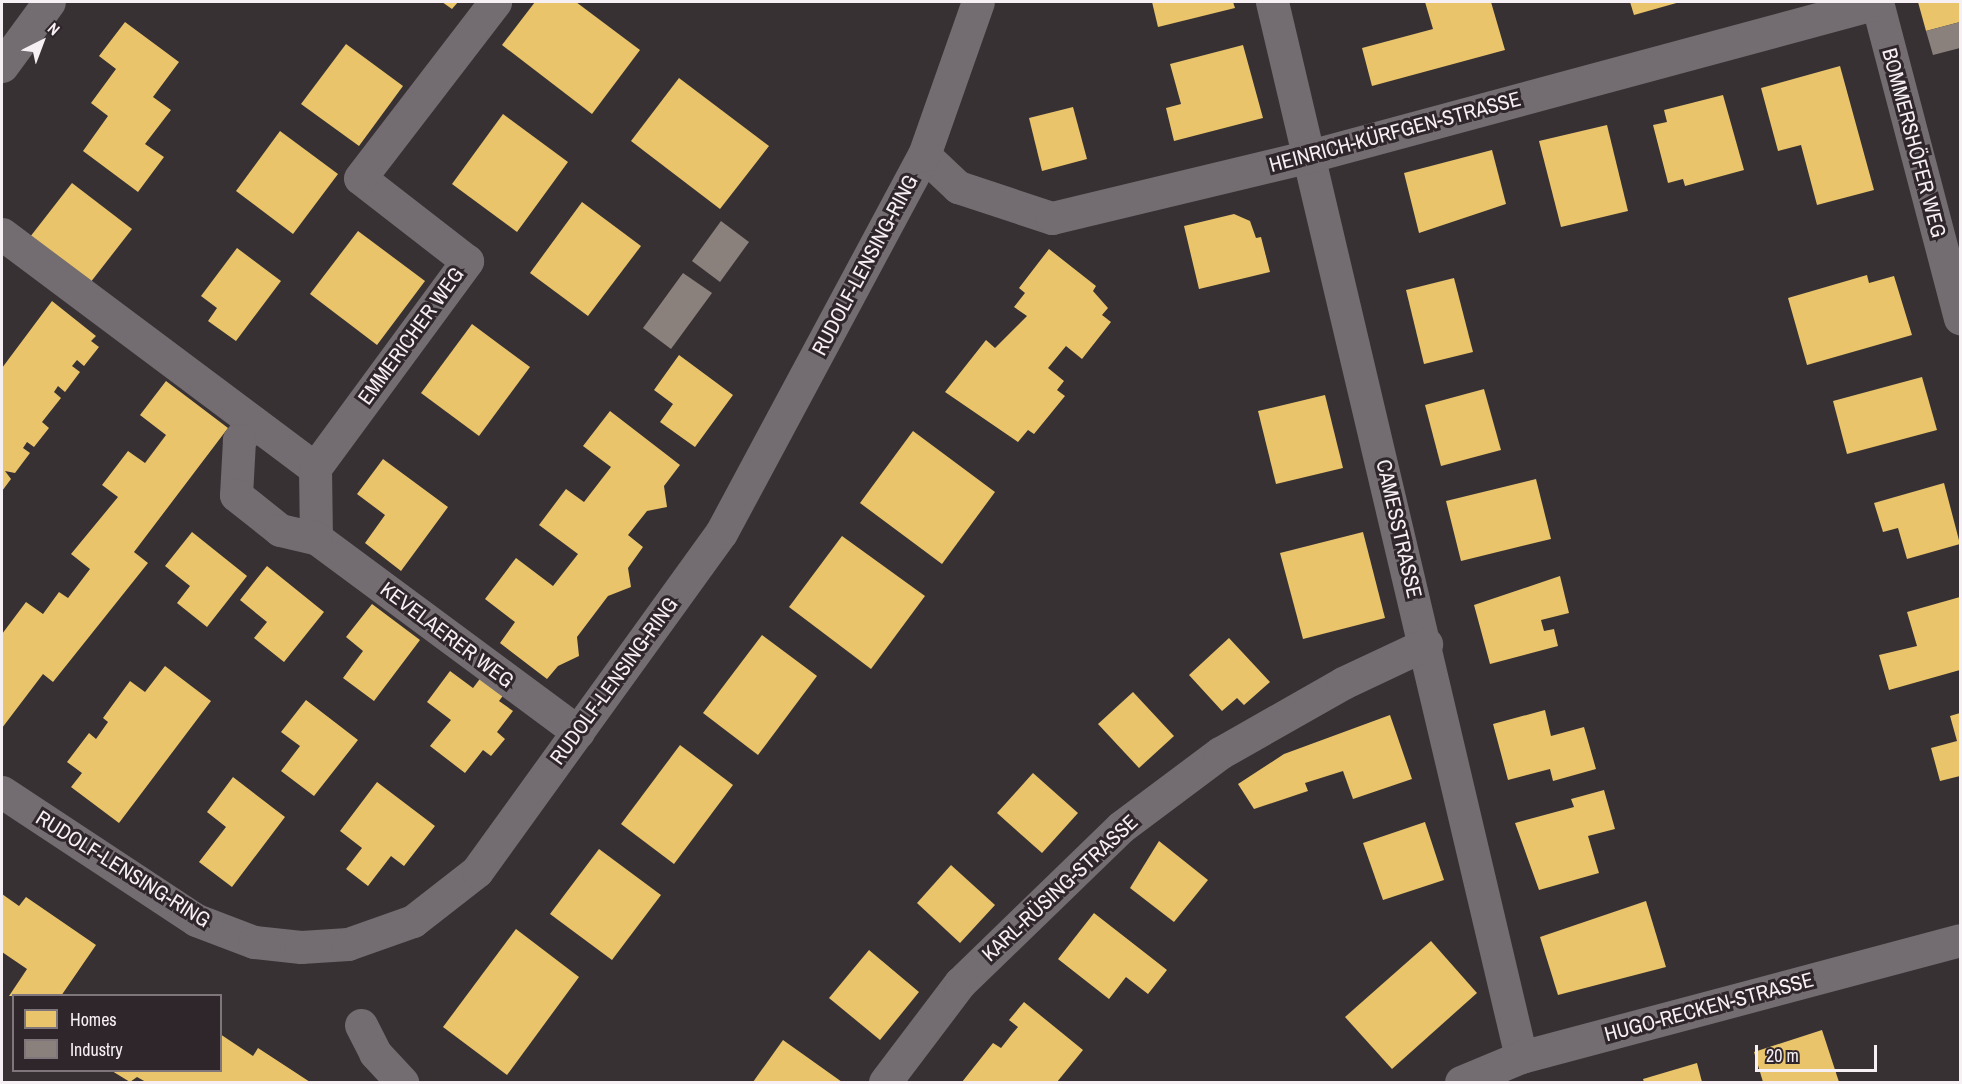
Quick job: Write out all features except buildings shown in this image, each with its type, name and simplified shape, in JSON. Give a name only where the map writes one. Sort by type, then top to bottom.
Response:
[{"type":"street","points":[[2,66],[49,2]]},
{"type":"street","name":"EMMERICHER WEG","points":[[315,468],[466,261],[360,178],[495,2]]},
{"type":"street","name":"RUDOLF-LENSING-RING","points":[[2,792],[196,920],[254,942],[301,947],[348,944],[413,921],[477,871],[721,533],[924,155],[978,2]]},
{"type":"street","name":"CAMESSTRASSE","points":[[1272,2],[1426,644],[1521,1057]]},
{"type":"street","name":"HEINRICH-KÜRFGEN-STRASSE","points":[[924,155],[958,187],[1052,218],[1310,156],[1877,2]]},
{"type":"street","name":"BOMMERSHÖFER WEG","points":[[1877,2],[1960,318]]},
{"type":"street","points":[[2,234],[315,468],[316,538]]},
{"type":"street","name":"KEVELAERER WEG","points":[[253,422],[239,440],[236,495],[280,530],[316,538],[578,732]]},
{"type":"street","name":"KARL-RÜSING-STRASSE","points":[[885,1083],[960,983],[1120,827],[1220,753],[1343,683],[1426,644]]},
{"type":"street","name":"HUGO-RECKEN-STRASSE","points":[[1461,1083],[1521,1057],[1960,940]]},
{"type":"street","points":[[362,1025],[375,1053],[402,1083]]}]
